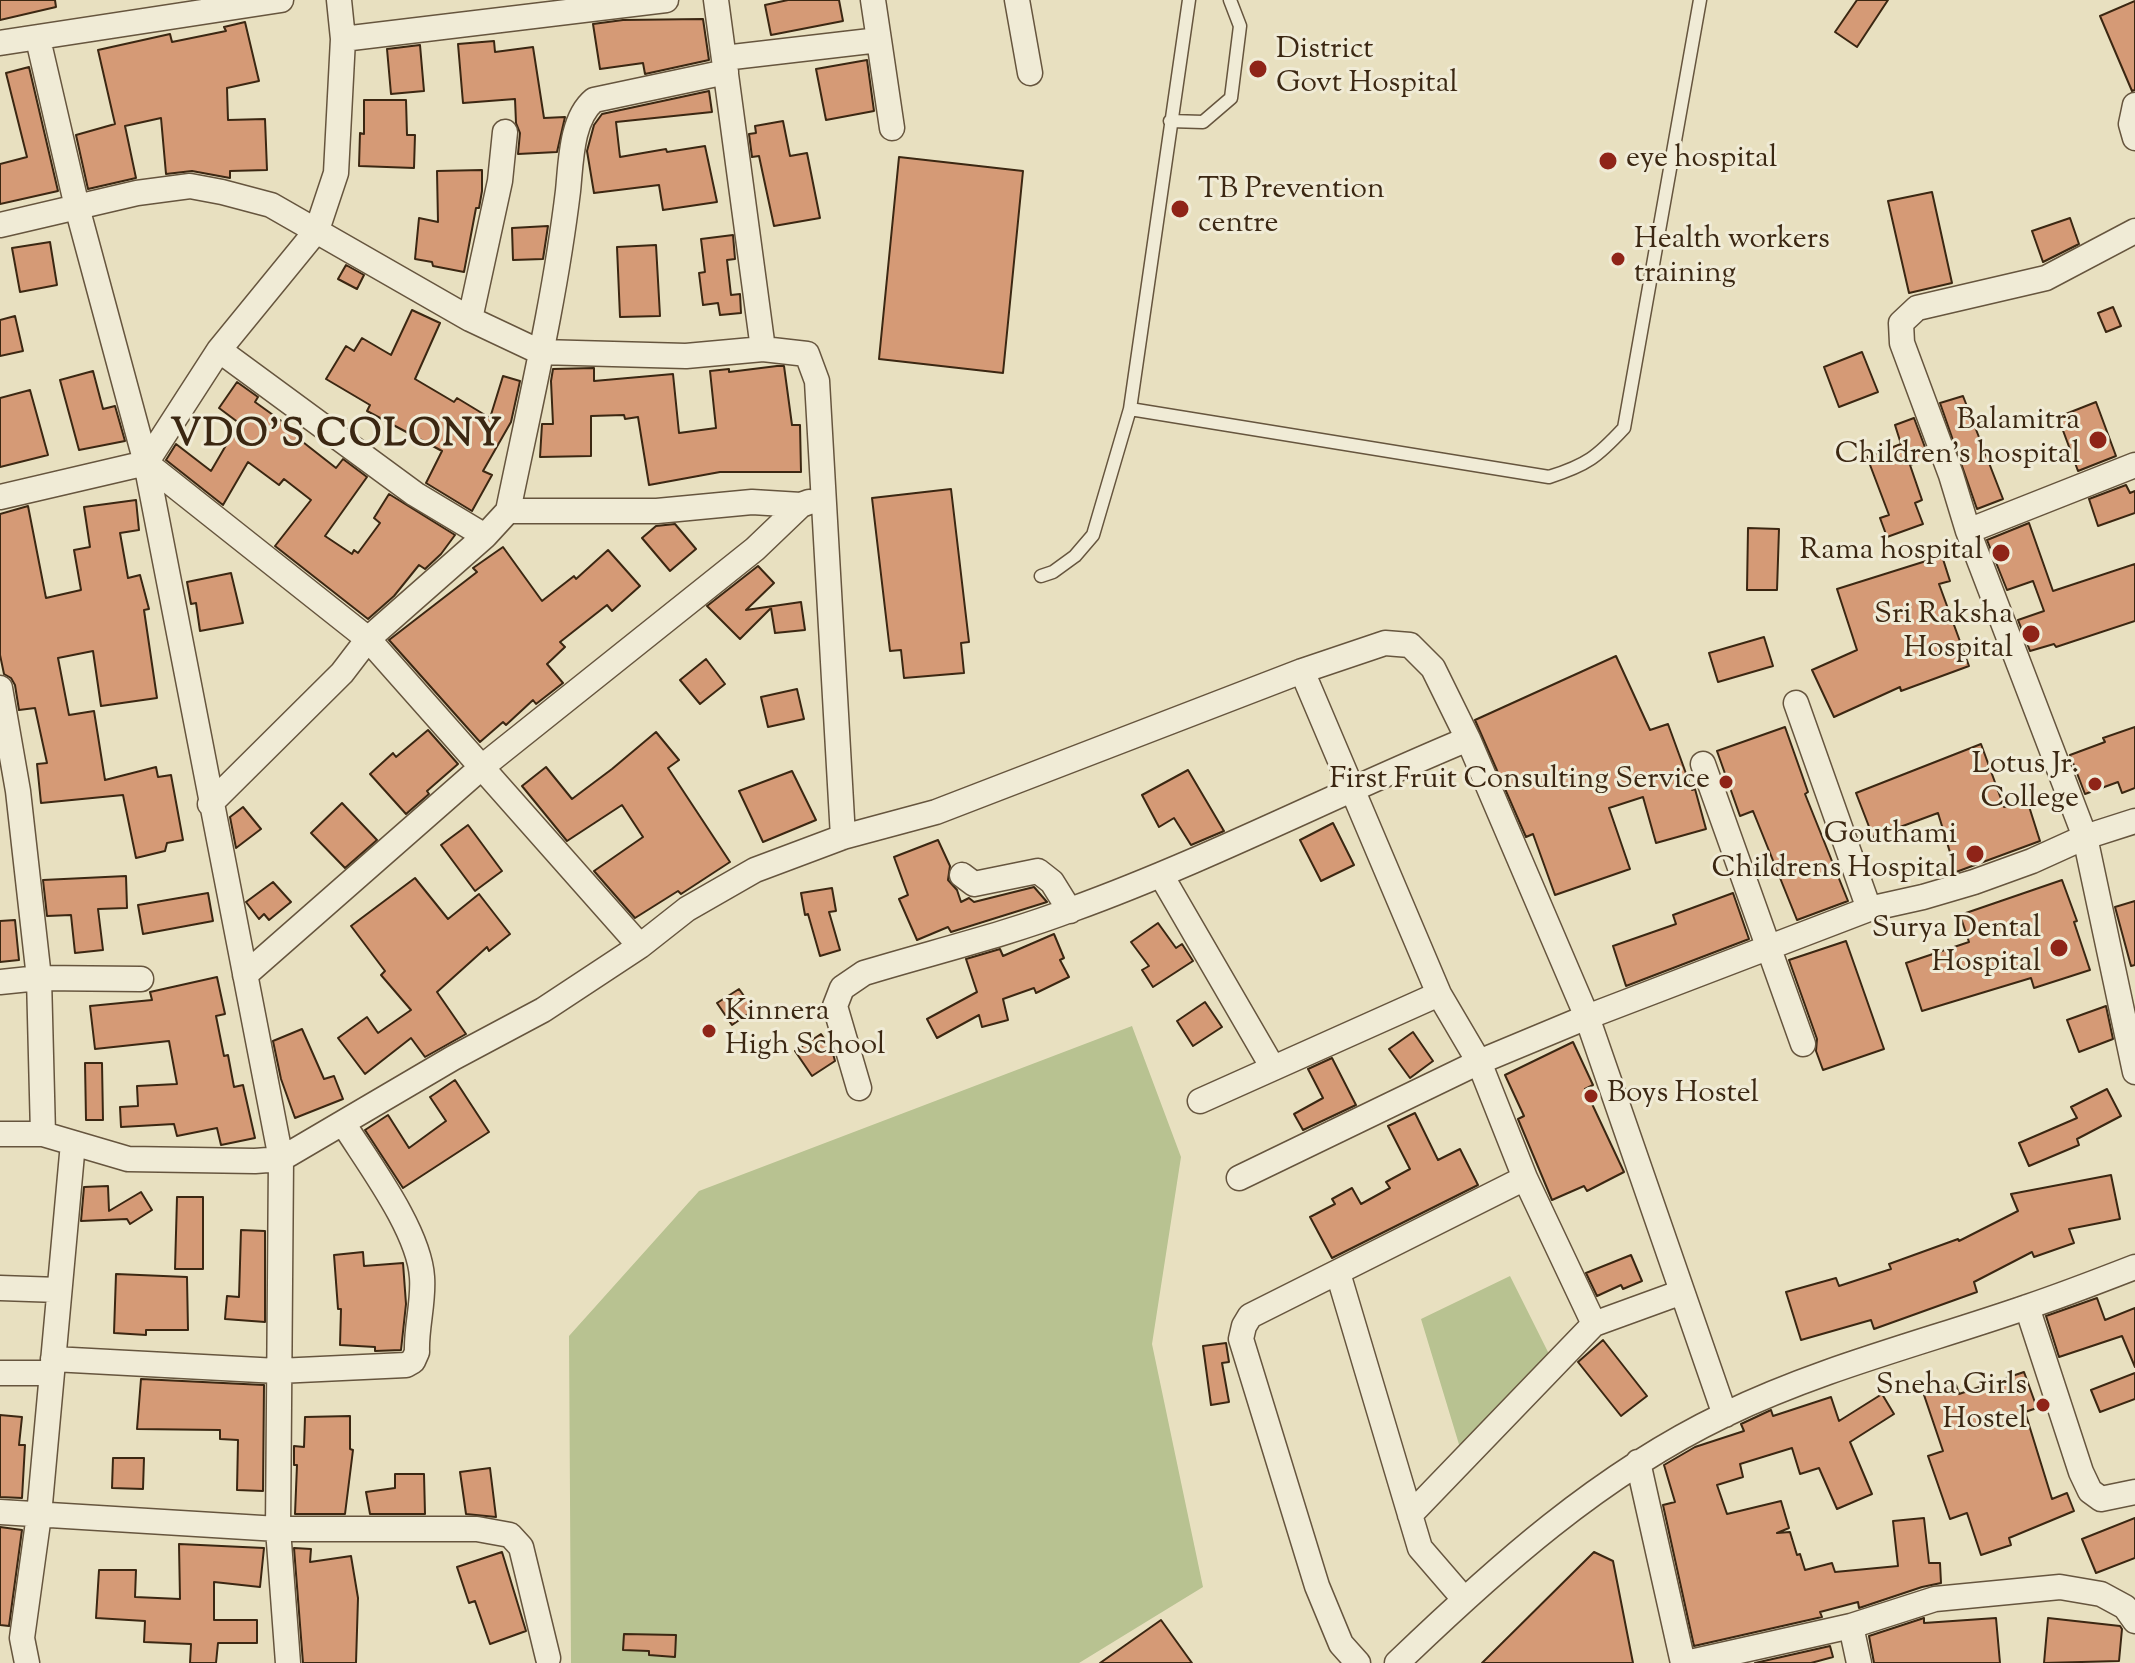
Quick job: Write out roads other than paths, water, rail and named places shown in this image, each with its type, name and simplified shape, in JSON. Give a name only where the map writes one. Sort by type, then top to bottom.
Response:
[{"type":"street","points":[[0,43],[281,0]]},
{"type":"street","points":[[0,497],[146,463],[219,350],[317,230],[336,173],[343,39],[339,0]]},
{"type":"street","points":[[343,39],[666,0]]},
{"type":"street","points":[[716,0],[763,349]]},
{"type":"street","points":[[873,0],[892,128]]},
{"type":"street","points":[[1017,0],[1030,73]]},
{"type":"street","points":[[38,39],[77,207],[146,463],[281,1159],[278,1529],[288,1663]]},
{"type":"street","points":[[210,804],[342,673],[368,639],[485,536],[508,511],[555,290],[582,110],[594,100],[725,65],[879,40]]},
{"type":"street","points":[[2135,105],[2131,124],[2135,138]]},
{"type":"street","points":[[470,319],[500,181],[505,132]]},
{"type":"street","points":[[0,225],[137,193],[190,186],[271,205],[470,319],[540,352],[686,356],[763,349],[807,354],[817,381],[812,501],[843,837]]},
{"type":"street","points":[[2135,231],[2046,278],[1917,308],[1901,323],[1902,343],[1951,475],[1968,531],[2085,837],[2135,1072]]},
{"type":"street","points":[[219,350],[415,494],[485,536]]},
{"type":"street","points":[[146,463],[368,639],[640,946]]},
{"type":"street","points":[[1968,531],[2135,465]]},
{"type":"street","points":[[508,511],[657,511],[752,502],[812,501]]},
{"type":"street","points":[[245,975],[482,767],[812,501]]},
{"type":"street","points":[[0,1134],[43,1134],[128,1159],[281,1159],[453,1058],[543,1010],[640,946],[687,909],[755,870],[843,837],[936,812],[1302,671],[1385,643],[1410,645],[1433,668],[1468,739],[1587,1017],[1725,1415]]},
{"type":"street","points":[[1302,671],[1439,994],[1479,1062],[1525,1178],[1594,1324]]},
{"type":"street","points":[[0,688],[18,791],[39,978],[43,1134]]},
{"type":"street","points":[[1796,703],[1869,909]]},
{"type":"street","points":[[859,1088],[835,1006],[842,988],[864,973],[1070,911],[1161,875],[1325,803],[1352,787],[1468,739]]},
{"type":"street","points":[[1703,764],[1803,1044]]},
{"type":"street","points":[[1239,1178],[1479,1062],[1587,1017],[1869,909],[1974,882],[2085,837],[2135,821]]},
{"type":"street","points":[[962,875],[974,884],[1038,871],[1052,882],[1070,911]]},
{"type":"street","points":[[1161,875],[1273,1068]]},
{"type":"street","points":[[0,982],[39,978],[141,979]]},
{"type":"street","points":[[1200,1101],[1439,994]]},
{"type":"street","points":[[0,1373],[52,1366],[278,1371],[406,1365],[413,1361],[417,1352],[422,1277],[414,1247],[405,1223],[343,1123]]},
{"type":"street","points":[[27,1663],[11,1636],[39,1515],[73,1143]]},
{"type":"street","points":[[1358,1663],[1341,1644],[1317,1586],[1241,1339],[1244,1326],[1250,1316],[1525,1178]]},
{"type":"street","points":[[1397,1663],[1464,1599],[1546,1528],[1638,1462],[1725,1415],[1835,1370],[2027,1307],[2135,1267]]},
{"type":"street","points":[[1338,1273],[1420,1548],[1464,1599]]},
{"type":"street","points":[[0,1288],[59,1290]]},
{"type":"street","points":[[1410,1515],[1594,1324],[1682,1292]]},
{"type":"street","points":[[2027,1307],[2090,1491],[2101,1499],[2135,1492]]},
{"type":"street","points":[[1638,1462],[1685,1663],[1851,1626],[1935,1599],[2060,1587],[2101,1594],[2125,1607],[2135,1621]]},
{"type":"street","points":[[0,1512],[278,1529],[477,1529],[510,1535],[521,1547],[550,1661]]},
{"type":"street","points":[[1851,1626],[1859,1663]]},
{"type":"lane","points":[[1041,576],[1053,572],[1075,556],[1093,535],[1130,409],[1189,0]]},
{"type":"lane","points":[[1170,121],[1203,122],[1231,98],[1240,26],[1230,0]]},
{"type":"lane","points":[[1130,409],[1549,477],[1582,466],[1624,428],[1700,0]]},
{"type":"place","name":"District Govt Hospital","points":[[1258,69]]},
{"type":"place","name":"eye hospital","points":[[1608,161]]},
{"type":"place","name":"TB Prevention centre","points":[[1180,209]]},
{"type":"place","name":"Health workers training","points":[[1618,259]]},
{"type":"place","name":"Balamitra Children's hospital","points":[[2098,440]]},
{"type":"place","name":"Rama hospital","points":[[2001,553]]},
{"type":"place","name":"Sri Raksha Hospital","points":[[2031,634]]},
{"type":"place","name":"First Fruit Consulting Service","points":[[1726,782]]},
{"type":"place","name":"Lotus Jr. College","points":[[2095,784]]},
{"type":"place","name":"Gouthami Childrens Hospital","points":[[1975,854]]},
{"type":"place","name":"Surya Dental Hospital","points":[[2059,948]]},
{"type":"place","name":"Kinnera High School","points":[[709,1031]]},
{"type":"place","name":"Boys Hostel","points":[[1591,1096]]},
{"type":"place","name":"Sneha Girls Hostel","points":[[2043,1405]]},
{"type":"district","name":"VDO'S COLONY","points":[[337,439]]}]
